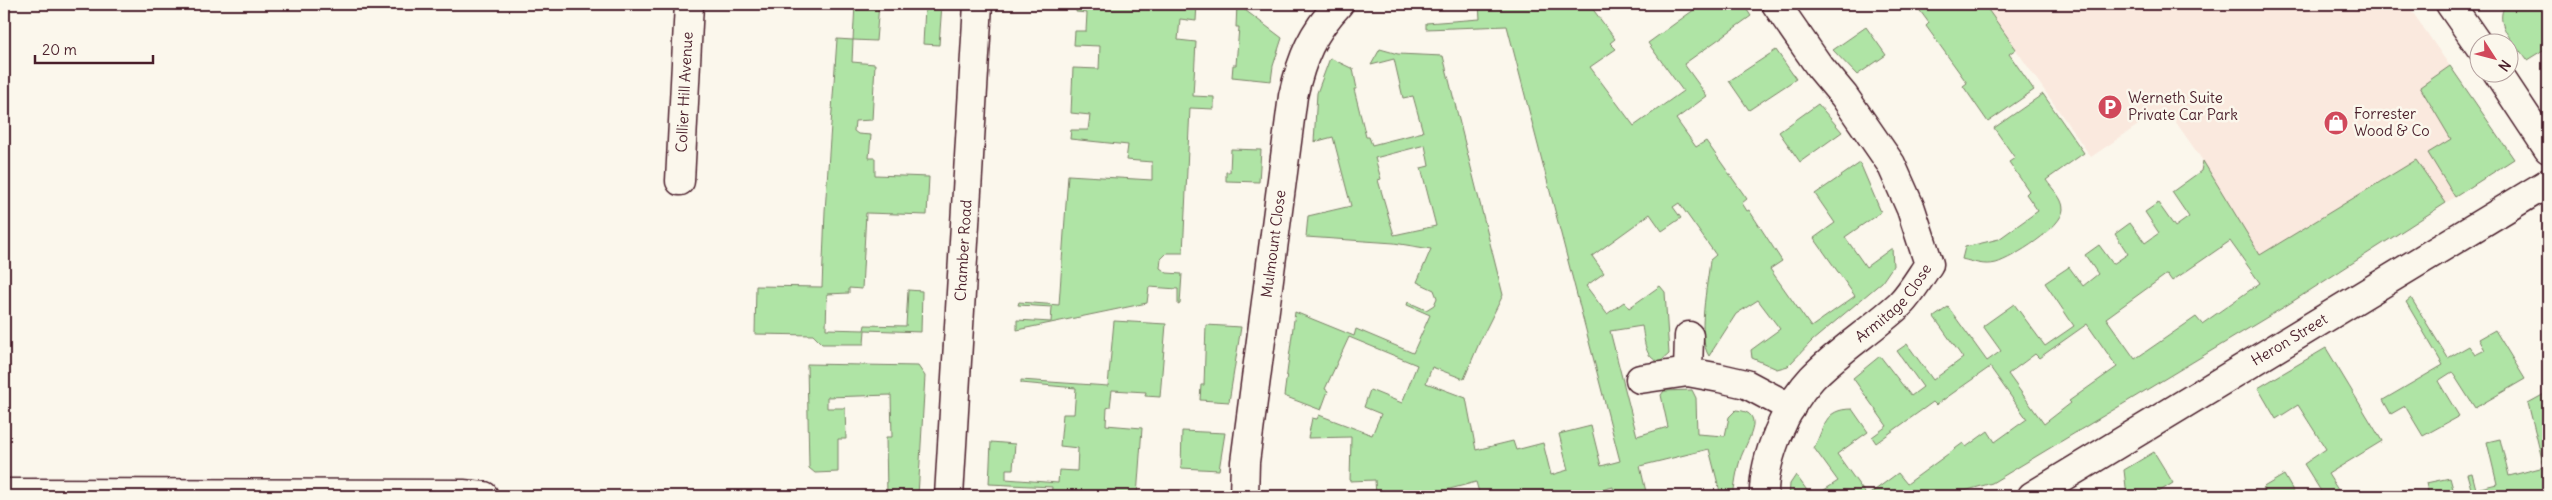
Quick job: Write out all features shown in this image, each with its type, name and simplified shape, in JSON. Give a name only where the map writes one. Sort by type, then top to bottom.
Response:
[{"type":"street","name":"Collier Hill Avenue","points":[[680,181],[689,4]]},
{"type":"street","name":"Chamber Road","points":[[949,496],[978,4]]},
{"type":"street","name":"Mulmount Close","points":[[1244,496],[1245,462],[1293,96],[1299,68],[1308,45],[1316,31],[1339,4]]},
{"type":"street","name":"Armitage Close","points":[[1764,496],[1763,483],[1774,441],[1791,408],[1812,379],[1902,302],[1930,264],[1911,209],[1891,164],[1844,96],[1819,66],[1776,4]]},
{"type":"street","points":[[2450,4],[2470,33]]},
{"type":"street","points":[[2503,82],[2548,149]]},
{"type":"street","name":"Heron Street","points":[[2032,496],[2545,191]]},
{"type":"street","points":[[1688,336],[1688,372]]},
{"type":"street","points":[[1640,379],[1688,372],[1746,384],[1791,408]]},
{"type":"street","points":[[4,493],[463,494],[484,496]]},
{"type":"shaded area","points":[[1984,4],[2407,4],[2514,159],[2284,307],[2201,171],[2203,161],[2173,118],[2159,111],[2091,157]]},
{"type":"green space","points":[[855,4],[879,4],[876,41],[853,40]]},
{"type":"green space","points":[[879,4],[942,4],[939,45],[923,44],[925,7]]},
{"type":"green space","points":[[1077,4],[1197,4],[1196,21],[1180,19],[1178,40],[1196,42],[1193,96],[1214,97],[1214,109],[1190,108],[1183,253],[1167,253],[1161,259],[1160,268],[1167,273],[1182,274],[1180,304],[1178,305],[1178,289],[1149,287],[1147,303],[1017,330],[1017,320],[1051,322],[1052,307],[1018,305],[1019,302],[1059,305],[1068,175],[1152,180],[1152,162],[1126,160],[1128,145],[1070,139],[1071,130],[1088,130],[1090,115],[1071,113],[1073,68],[1099,69],[1100,46],[1074,45],[1075,31],[1086,31],[1087,13],[1076,12]]},
{"type":"green space","points":[[1237,4],[1282,38],[1273,66],[1271,81],[1232,77],[1233,65],[1236,65],[1239,27],[1236,27]]},
{"type":"green space","points":[[1479,4],[1589,4],[1615,39],[1610,43],[1616,49],[1590,67],[1634,126],[1683,91],[1648,43],[1702,4],[1743,4],[1751,16],[1684,64],[1707,96],[1676,119],[1696,147],[1706,141],[1747,199],[1742,203],[1747,211],[1749,210],[1782,261],[1770,269],[1811,327],[1855,296],[1814,238],[1835,223],[1815,194],[1860,163],[1881,212],[1845,237],[1866,267],[1892,248],[1893,266],[1882,282],[1812,341],[1788,366],[1777,369],[1752,358],[1751,350],[1780,329],[1758,300],[1736,314],[1709,356],[1703,336],[1703,323],[1710,260],[1716,255],[1679,203],[1673,207],[1681,218],[1662,231],[1650,214],[1592,256],[1604,273],[1586,286],[1607,314],[1624,302],[1629,308],[1660,286],[1665,292],[1669,354],[1660,362],[1648,353],[1642,326],[1610,331],[1637,436],[1668,427],[1661,395],[1664,391],[1692,390],[1696,398],[1697,434],[1725,436],[1729,417],[1736,410],[1746,412],[1751,416],[1753,422],[1752,429],[1739,464],[1733,496],[1721,496],[1709,449],[1640,466],[1647,496],[1615,496],[1613,487],[1579,496],[1480,496],[1476,482],[1431,494],[1431,496],[1376,496],[1375,480],[1350,481],[1351,437],[1308,438],[1312,418],[1317,419],[1319,415],[1372,435],[1381,414],[1364,407],[1370,390],[1402,403],[1417,365],[1349,337],[1325,389],[1328,391],[1321,410],[1284,396],[1295,312],[1354,336],[1356,329],[1413,353],[1430,315],[1407,305],[1408,302],[1426,310],[1434,305],[1437,298],[1434,290],[1417,282],[1431,249],[1394,243],[1306,237],[1308,216],[1351,206],[1333,137],[1314,142],[1317,93],[1330,58],[1353,69],[1357,89],[1354,89],[1366,137],[1369,137],[1372,145],[1423,132],[1413,96],[1403,98],[1394,59],[1371,65],[1380,49],[1398,54],[1443,56],[1503,295],[1464,379],[1432,367],[1426,383],[1466,398],[1476,450],[1513,441],[1516,450],[1543,443],[1551,475],[1568,470],[1559,434],[1591,426],[1601,466],[1620,461],[1507,26],[1426,29],[1426,23],[1480,19]],"holes":[[[1425,145],[1429,166],[1421,168],[1436,226],[1394,235],[1378,180],[1381,179],[1375,158]]]},
{"type":"green space","points":[[1915,4],[1984,4],[2016,49],[2009,54],[2034,90],[1988,122],[1963,86],[1967,83],[1926,26],[1929,23]]},
{"type":"green space","points":[[2506,4],[2548,4],[2548,47],[2527,60],[2520,51],[2520,32],[2506,32],[2503,26],[2502,11]]},
{"type":"green space","points":[[1866,27],[1886,55],[1857,75],[1833,50]]},
{"type":"green space","points":[[837,39],[853,40],[852,62],[875,64],[872,120],[855,121],[854,131],[858,134],[871,135],[869,158],[875,158],[875,175],[929,177],[927,215],[866,213],[862,289],[849,288],[849,293],[827,294],[826,329],[864,330],[865,325],[906,326],[908,290],[922,291],[921,332],[865,330],[864,344],[822,344],[813,335],[755,334],[756,286],[822,287],[825,211]]},
{"type":"green space","points":[[1776,50],[1796,79],[1749,110],[1729,81]]},
{"type":"green space","points":[[2450,66],[2514,159],[2455,197],[2428,153],[2451,139],[2420,87]]},
{"type":"green space","points":[[2043,94],[2084,153],[2046,180],[2063,205],[2061,216],[2036,241],[2004,260],[1987,264],[1962,259],[1965,247],[1999,239],[2038,211],[2026,194],[2029,191],[2009,162],[2015,158],[1994,128]]},
{"type":"green space","points":[[1818,104],[1842,132],[1800,162],[1779,132]]},
{"type":"green space","points":[[1231,149],[1261,150],[1259,182],[1226,181],[1226,172],[1230,172]]},
{"type":"green space","points":[[2416,160],[2446,203],[2284,307],[1992,483],[1947,496],[1867,496],[1898,473],[1907,484],[1963,443],[1966,447],[1988,431],[1995,442],[2027,419],[1990,367],[1936,405],[1933,402],[1876,443],[1872,437],[1887,426],[1853,378],[1880,356],[1911,396],[1923,387],[1897,351],[1907,344],[1933,380],[1963,358],[1934,317],[1948,307],[1987,361],[2001,351],[1983,326],[2014,304],[2045,346],[2074,326],[2045,283],[2069,267],[2083,286],[2098,274],[2085,255],[2099,245],[2113,264],[2128,254],[2115,234],[2130,223],[2145,243],[2159,233],[2145,212],[2158,203],[2175,227],[2189,217],[2172,192],[2201,171],[2203,161],[2260,255]],"holes":[[[2230,241],[2260,283],[2202,324],[2196,317],[2135,359],[2106,318],[2167,274],[2172,281]],[[2087,324],[2117,367],[2069,401],[2071,403],[2044,424],[2008,374],[2035,354],[2039,358]]]},
{"type":"green space","points":[[2411,298],[2448,358],[2469,346],[2475,355],[2485,350],[2479,339],[2495,330],[2525,379],[2475,408],[2452,372],[2438,381],[2459,416],[2423,436],[2405,406],[2391,414],[2383,400],[2443,365],[2406,302]]},
{"type":"green space","points":[[1114,321],[1166,324],[1160,397],[1145,396],[1146,392],[1112,390],[1110,407],[1107,408],[1106,425],[1142,428],[1137,496],[1051,496],[1052,487],[989,484],[991,442],[1015,444],[1013,469],[1006,469],[1006,479],[1058,483],[1059,470],[1077,471],[1078,448],[1060,446],[1063,414],[1074,414],[1076,388],[1021,383],[1021,380],[1108,386]]},
{"type":"green space","points":[[1206,325],[1241,327],[1229,402],[1200,400],[1201,385],[1204,385]]},
{"type":"green space","points":[[2326,348],[2382,441],[2328,474],[2338,490],[2324,496],[2304,464],[2326,449],[2298,405],[2276,419],[2258,388]]},
{"type":"green space","points":[[807,364],[918,366],[925,376],[918,496],[887,496],[886,437],[892,437],[891,395],[827,397],[827,408],[845,408],[846,439],[838,439],[838,472],[815,473],[809,468]]},
{"type":"green space","points":[[2548,392],[2548,496],[2473,496],[2467,474],[2472,473],[2476,489],[2497,484],[2487,442],[2500,439],[2509,476],[2544,467],[2528,403]]},
{"type":"green space","points":[[1852,409],[1868,432],[1837,454],[1867,496],[1815,496],[1838,481],[1814,448],[1823,426],[1836,412]]},
{"type":"green space","points":[[1182,431],[1225,433],[1219,470],[1181,468]]},
{"type":"green space","points":[[2154,452],[2173,483],[2152,496],[2127,496],[2124,470]]},
{"type":"green space","points":[[1796,475],[1811,496],[1789,496],[1790,484]]},
{"type":"green space","points":[[2284,475],[2296,496],[2267,496],[2262,488]]},
{"type":"green space","points":[[2450,478],[2455,496],[2429,496],[2426,483]]},
{"type":"place","name":"Werneth Suite Private Car Park","points":[[2110,107]]},
{"type":"place","name":"Forrester Wood & Co","points":[[2336,123]]}]
